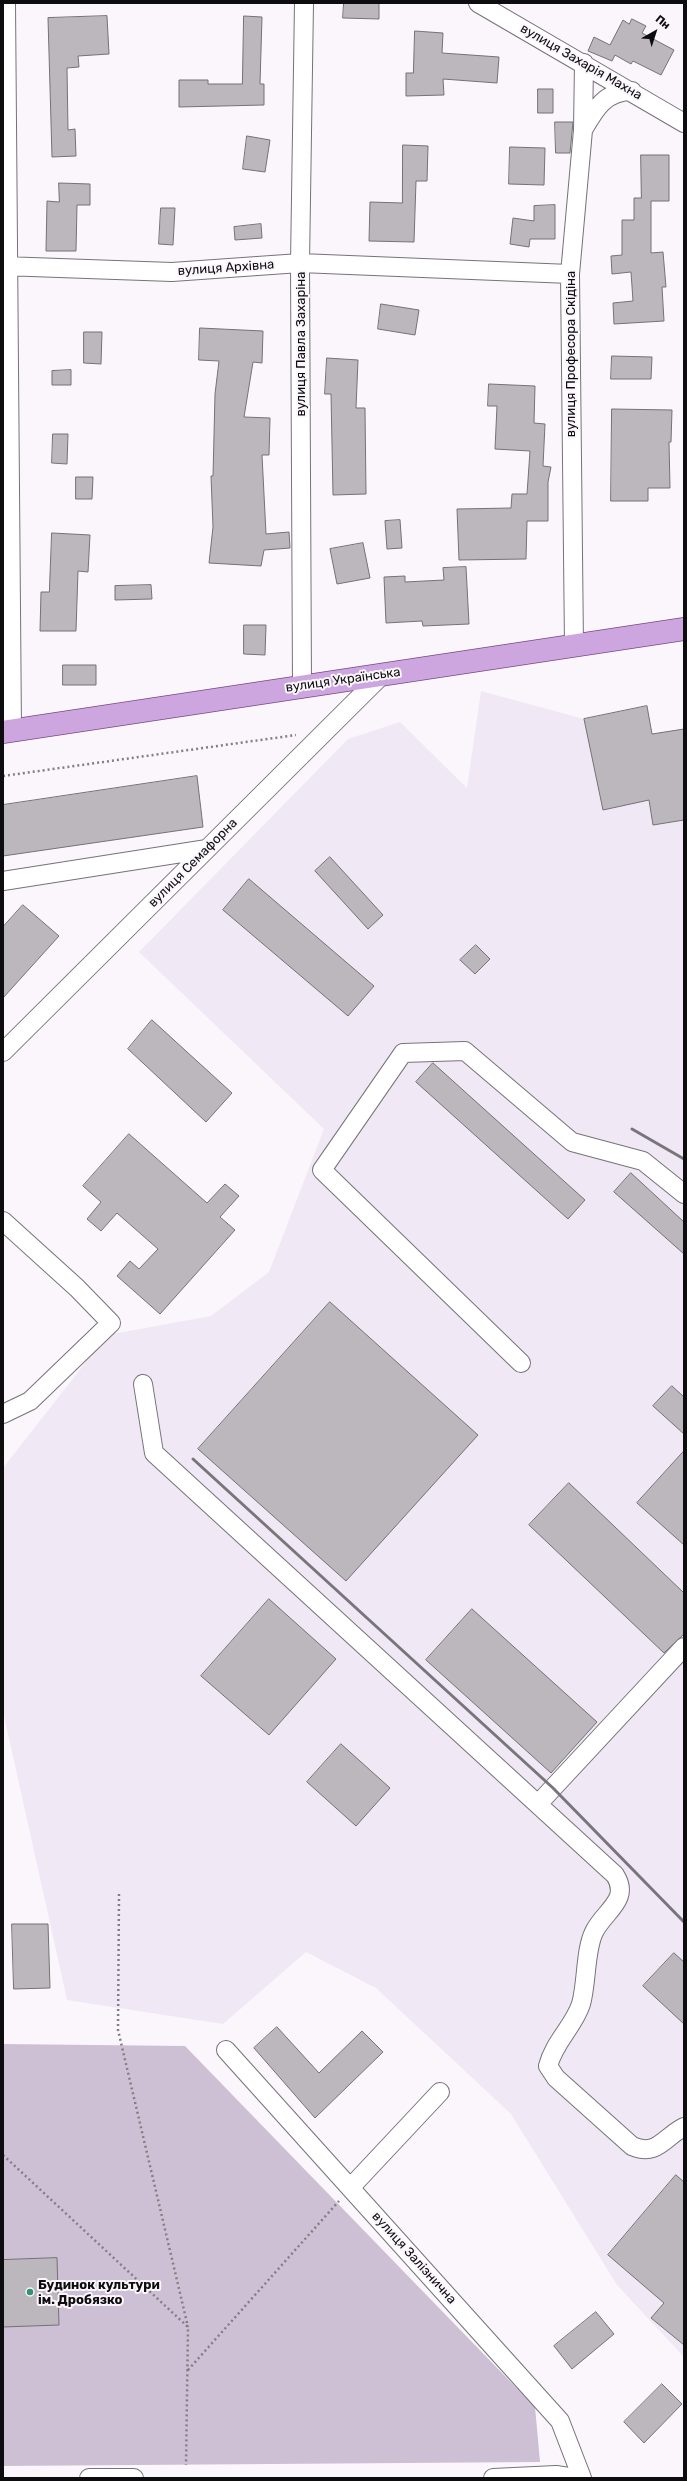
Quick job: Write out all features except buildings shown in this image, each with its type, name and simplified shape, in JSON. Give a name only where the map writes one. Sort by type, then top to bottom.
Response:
[{"type":"main road","name":"вулиця Українська","points":[[8,731],[302,685],[382,675],[684,629]]},
{"type":"street","points":[[6,3],[8,731]]},
{"type":"street","name":"вулиця Павла Захаріна","points":[[302,685],[300,263],[304,3]]},
{"type":"street","name":"вулиця Захарія Махна","points":[[478,3],[584,63],[684,123]]},
{"type":"street","name":"вулиця Професора Скідіна","points":[[574,646],[570,274],[583,130],[584,63]]},
{"type":"street","points":[[583,130],[604,100],[612,94],[632,91]]},
{"type":"street","name":"вулиця Архівна","points":[[6,266],[172,272],[300,263],[570,274]]},
{"type":"street","name":"вулиця Семафорна","points":[[3,1052],[382,675]]},
{"type":"street","points":[[3,881],[207,849]]},
{"type":"street","points":[[521,1363],[322,1170],[403,1053],[465,1052],[572,1142],[643,1161],[684,1194]]},
{"type":"street","points":[[3,1221],[77,1288],[111,1323],[30,1401],[3,1414]]},
{"type":"street","points":[[143,1384],[154,1453],[615,1875],[622,1885],[620,1895],[594,1932],[580,2005],[552,2052],[548,2066],[556,2078],[632,2146],[643,2151],[654,2148],[684,2127]]},
{"type":"street","points":[[538,1804],[684,1647]]},
{"type":"street","name":"вулиця Залізнична","points":[[226,2050],[560,2422],[582,2478]]},
{"type":"street","points":[[350,2188],[440,2092]]},
{"type":"street","points":[[494,2478],[556,2475],[575,2478]]},
{"type":"street","points":[[89,2478],[134,2478]]},
{"type":"path","points":[[3,776],[326,731]]},
{"type":"path","points":[[119,1894],[118,2030],[188,2327],[186,2464]]},
{"type":"path","points":[[3,2155],[188,2327]]},
{"type":"path","points":[[187,2371],[350,2188]]},
{"type":"shaded area","points":[[481,691],[584,719],[647,706],[652,734],[684,729],[684,2357],[617,2285],[511,2114],[376,1988],[306,1952],[223,2024],[67,2000],[3,1711],[3,1468],[107,1335],[211,1316],[269,1272],[324,1129],[139,952],[348,739],[400,722],[467,788]]},
{"type":"shaded area","points":[[3,2044],[185,2046],[535,2407],[540,2462],[3,2466]]},
{"type":"railway","points":[[632,1129],[684,1159]]},
{"type":"railway","points":[[193,1459],[553,1788],[684,1922]]},
{"type":"place","name":"Будинок культури ім. Дробязко","points":[[30,2292]]}]
